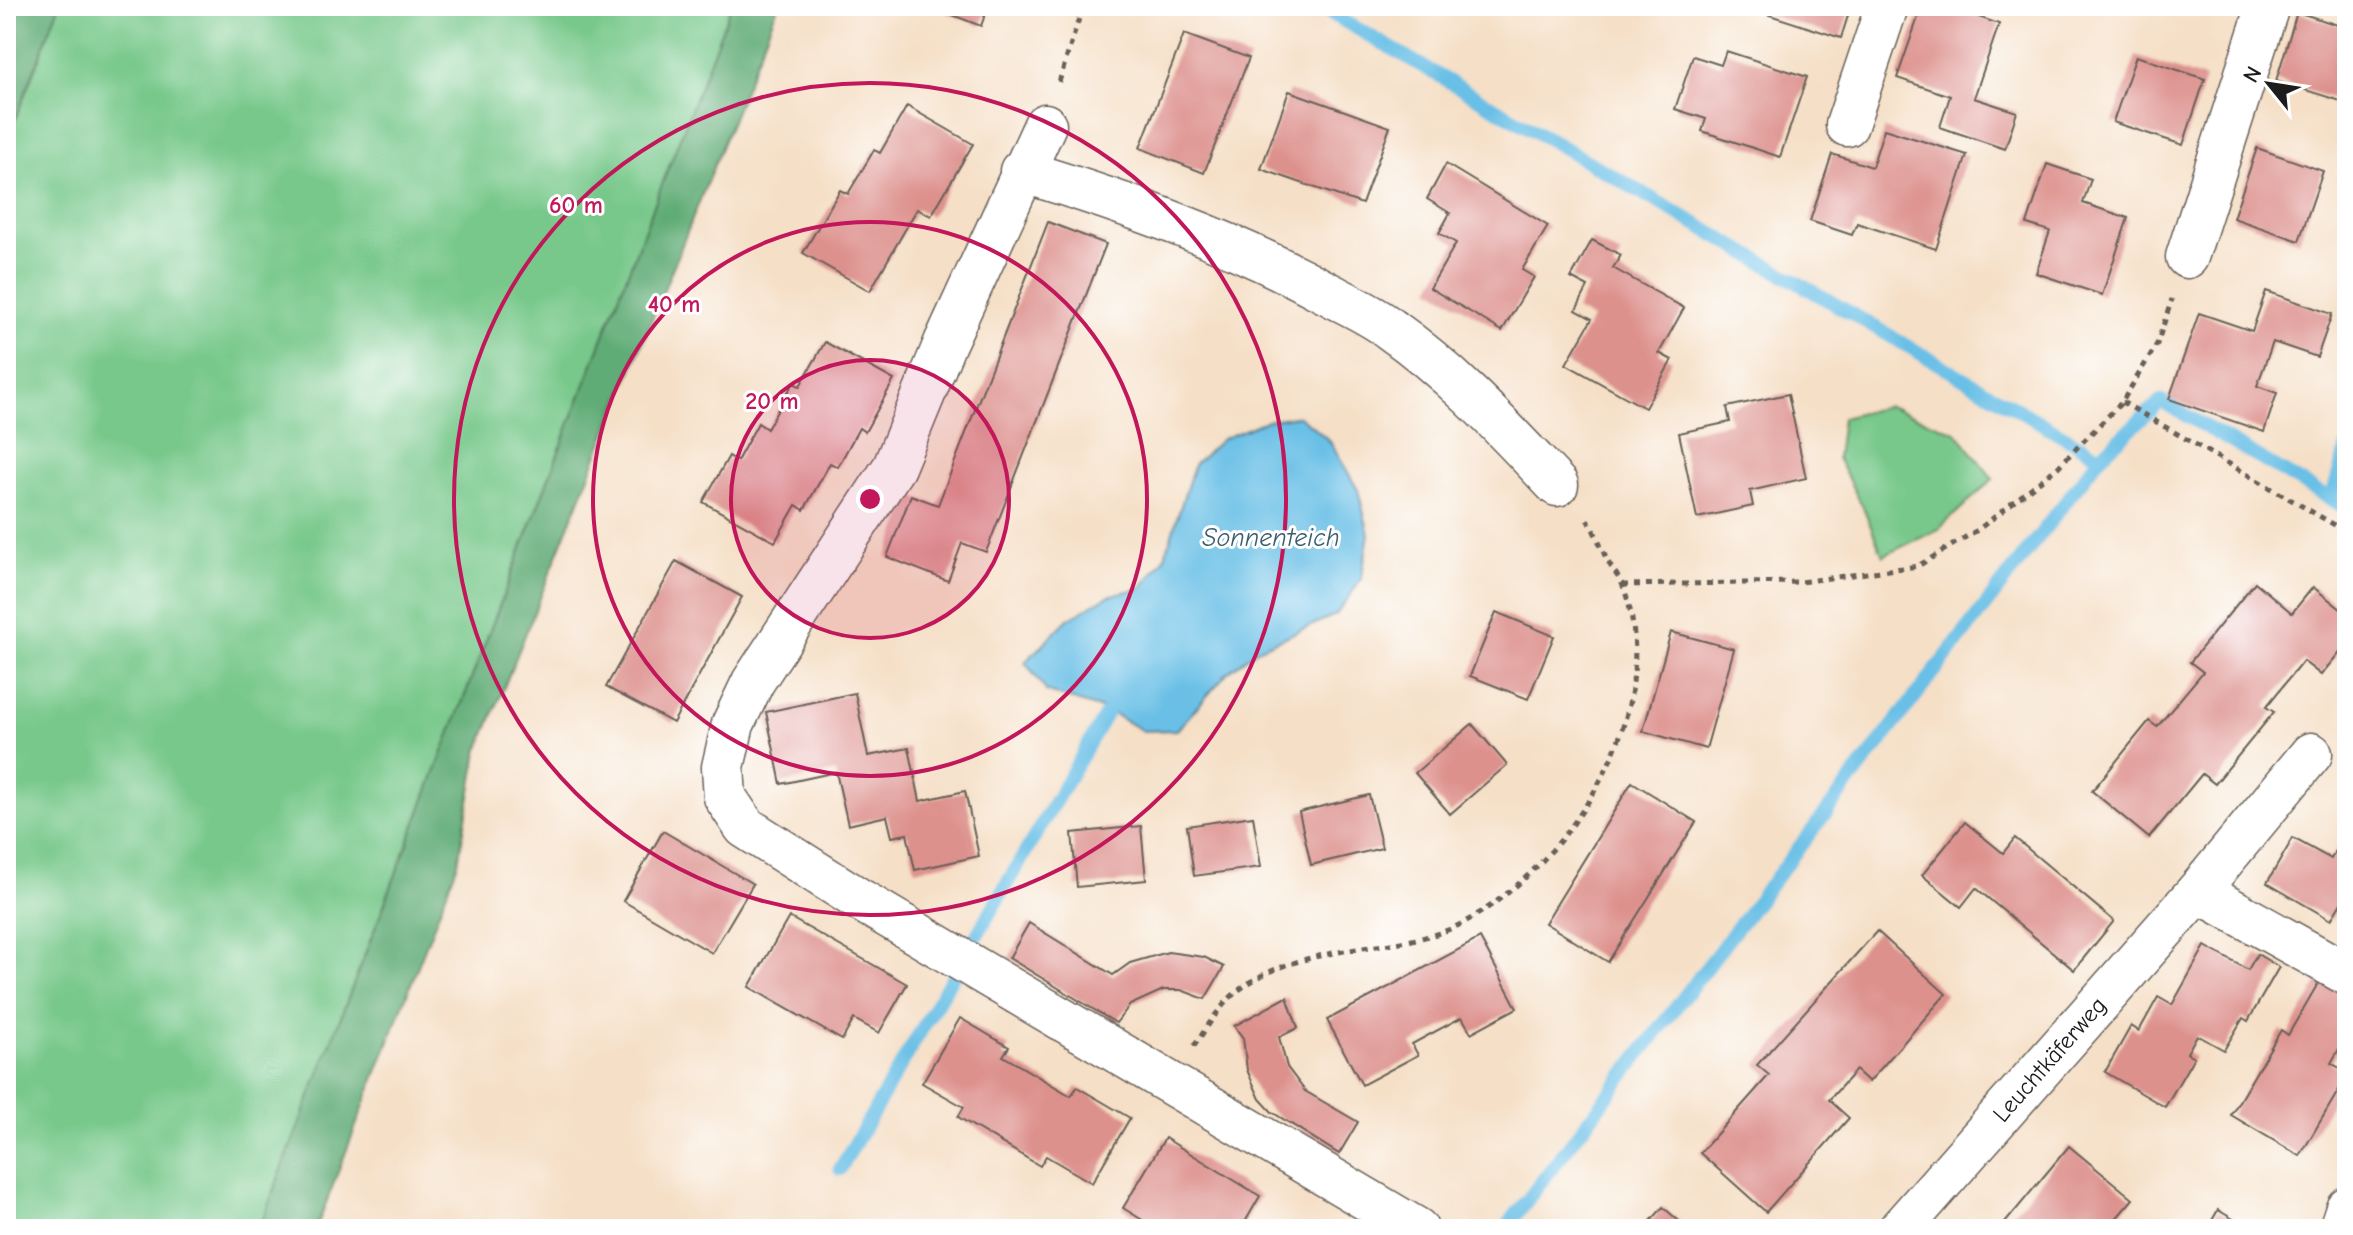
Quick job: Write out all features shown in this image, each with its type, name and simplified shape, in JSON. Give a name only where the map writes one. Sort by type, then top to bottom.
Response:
[{"type":"street","points":[[1847,125],[1887,6]]},
{"type":"street","points":[[2187,257],[2268,6]]},
{"type":"street","points":[[1045,125],[1021,171],[894,467],[753,682],[733,724],[723,767],[725,797],[745,827],[1168,1083],[1417,1229]]},
{"type":"street","points":[[1021,171],[1084,190],[1223,243],[1297,276],[1387,326],[1468,391],[1557,485]]},
{"type":"street","name":"Leuchtkäferweg","points":[[1900,1229],[2198,891],[2311,754]]},
{"type":"street","points":[[2198,891],[2347,974]]},
{"type":"street","points":[[2340,1229],[2347,1208]]},
{"type":"path","points":[[1045,125],[1083,6]]},
{"type":"path","points":[[1622,585],[1800,582],[1918,566],[1979,529],[2058,467],[2122,402],[2157,344],[2187,257]]},
{"type":"path","points":[[2122,402],[2347,532]]},
{"type":"path","points":[[1168,1083],[1227,1001],[1263,975],[1344,951],[1402,942],[1456,927],[1497,903],[1532,874],[1566,834],[1600,778],[1624,729],[1634,679],[1634,650],[1622,585],[1588,521],[1557,485]]},
{"type":"green space","points":[[6,6],[59,6],[6,143]]},
{"type":"green space","points":[[59,6],[731,6],[259,1229],[6,1229],[6,143]]},
{"type":"green space","points":[[731,6],[778,6],[478,752],[458,863],[316,1229],[259,1229]]},
{"type":"green space","points":[[1888,406],[1956,432],[1993,479],[1939,529],[1883,556],[1862,505],[1837,458],[1842,418]]},
{"type":"water","name":"Sonnenteich","points":[[1299,416],[1329,440],[1358,490],[1369,534],[1361,579],[1336,615],[1259,648],[1227,673],[1177,730],[1143,731],[1108,711],[1047,692],[1025,662],[1068,619],[1108,596],[1141,588],[1164,559],[1194,465],[1222,439],[1268,420]]},
{"type":"building","points":[[929,6],[988,6],[981,26]]},
{"type":"building","points":[[1752,6],[1851,6],[1841,38],[1751,9]]},
{"type":"building","points":[[1922,6],[1947,6],[1999,24],[1974,98],[2017,112],[2005,149],[1940,127],[1950,96],[1897,78]]},
{"type":"building","points":[[2297,12],[2347,28],[2347,103],[2276,81]]},
{"type":"building","points":[[1184,34],[1249,58],[1204,173],[1140,148]]},
{"type":"building","points":[[1726,51],[1807,77],[1780,157],[1702,131],[1706,119],[1675,109],[1693,56],[1721,65]]},
{"type":"building","points":[[2136,56],[2205,79],[2183,145],[2113,122]]},
{"type":"building","points":[[1289,91],[1390,127],[1362,204],[1261,169]]},
{"type":"building","points":[[907,106],[973,144],[931,216],[917,209],[870,291],[803,253],[840,190],[848,194],[874,150],[880,153]]},
{"type":"building","points":[[1884,129],[1967,155],[1936,249],[1857,223],[1852,235],[1810,221],[1832,154],[1872,167]]},
{"type":"building","points":[[2257,148],[2323,171],[2299,241],[2233,218]]},
{"type":"building","points":[[1446,164],[1548,226],[1522,270],[1534,277],[1502,331],[1430,288],[1456,243],[1439,233],[1450,213],[1427,199]]},
{"type":"building","points":[[2047,164],[2091,179],[2083,203],[2128,218],[2102,295],[2036,273],[2050,231],[2027,224]]},
{"type":"building","points":[[1048,222],[1106,244],[986,552],[962,543],[948,581],[887,557],[911,495],[938,505]]},
{"type":"building","points":[[1592,240],[1621,255],[1613,268],[1684,308],[1659,353],[1672,360],[1645,408],[1566,364],[1592,319],[1576,310],[1588,287],[1571,278]]},
{"type":"building","points":[[2266,291],[2332,314],[2317,357],[2273,342],[2257,386],[2277,393],[2264,432],[2169,399],[2199,313],[2252,331]]},
{"type":"building","points":[[825,342],[894,380],[865,432],[859,428],[838,467],[830,463],[804,510],[796,505],[775,542],[703,502],[729,456],[737,461],[758,423],[767,429],[793,383],[800,386]]},
{"type":"building","points":[[1788,394],[1806,478],[1750,491],[1753,506],[1697,518],[1679,433],[1730,422],[1727,407]]},
{"type":"building","points":[[676,561],[742,597],[673,723],[606,687]]},
{"type":"building","points":[[2255,582],[2292,613],[2313,587],[2347,614],[2347,643],[2321,675],[2303,661],[2266,707],[2274,712],[2215,784],[2202,774],[2149,838],[2092,791],[2149,721],[2157,727],[2203,672],[2190,662]]},
{"type":"building","points":[[1496,612],[1554,636],[1528,699],[1470,676]]},
{"type":"building","points":[[1671,632],[1734,649],[1706,749],[1643,731]]},
{"type":"building","points":[[855,693],[868,756],[909,748],[920,801],[965,791],[979,856],[915,870],[907,834],[892,837],[887,816],[848,825],[836,772],[781,784],[766,712]]},
{"type":"building","points":[[1472,724],[1507,765],[1450,814],[1415,773]]},
{"type":"building","points":[[1632,782],[1696,822],[1608,962],[1545,923]]},
{"type":"building","points":[[1369,795],[1382,848],[1311,865],[1299,812]]},
{"type":"building","points":[[1253,816],[1261,867],[1194,876],[1187,826]]},
{"type":"building","points":[[1965,822],[2003,853],[2015,838],[2114,921],[2074,970],[1976,888],[1961,907],[1922,875]]},
{"type":"building","points":[[1141,826],[1146,880],[1077,887],[1072,833]]},
{"type":"building","points":[[2347,830],[2347,893],[2331,920],[2267,883],[2293,838],[2331,859]]},
{"type":"building","points":[[663,831],[753,884],[712,953],[623,901]]},
{"type":"building","points":[[789,917],[907,984],[879,1033],[854,1019],[842,1040],[749,987]]},
{"type":"building","points":[[1029,923],[1113,975],[1130,963],[1168,952],[1204,957],[1224,967],[1205,999],[1181,990],[1163,990],[1130,1005],[1116,1023],[1009,958]]},
{"type":"building","points":[[1877,931],[1946,994],[1869,1082],[1856,1070],[1829,1100],[1849,1118],[1766,1212],[1700,1153],[1769,1075],[1757,1065]]},
{"type":"building","points":[[1480,938],[1517,1008],[1471,1033],[1462,1017],[1412,1044],[1418,1055],[1362,1085],[1327,1020]]},
{"type":"building","points":[[2205,946],[2248,970],[2257,954],[2279,967],[2248,1021],[2243,1018],[2224,1050],[2197,1035],[2187,1053],[2194,1057],[2165,1107],[2105,1072],[2131,1026],[2139,1031],[2158,997],[2172,1005]]},
{"type":"building","points":[[2320,980],[2347,996],[2347,1035],[2331,1063],[2347,1072],[2347,1076],[2300,1156],[2231,1115],[2281,1030],[2288,1035]]},
{"type":"building","points":[[1287,997],[1298,1028],[1279,1037],[1287,1067],[1305,1091],[1358,1122],[1339,1154],[1272,1112],[1260,1099],[1247,1070],[1243,1038],[1234,1026]]},
{"type":"building","points":[[960,1018],[1009,1047],[1003,1056],[1071,1096],[1077,1087],[1130,1118],[1092,1183],[1046,1156],[1040,1166],[958,1117],[964,1107],[922,1083]]},
{"type":"building","points":[[1165,1138],[1260,1196],[1241,1229],[1157,1229],[1123,1208]]},
{"type":"building","points":[[2069,1146],[2133,1199],[2107,1229],[2000,1229]]},
{"type":"building","points":[[1663,1207],[1688,1229],[1644,1229]]},
{"type":"building","points":[[2218,1210],[2250,1229],[2207,1229]]},
{"type":"waterway","points":[[1318,6],[2100,457]]},
{"type":"waterway","points":[[1505,1229],[2100,457],[2161,401],[2347,509]]},
{"type":"waterway","points":[[2331,500],[2347,447]]},
{"type":"waterway","points":[[840,1169],[1108,711]]}]
